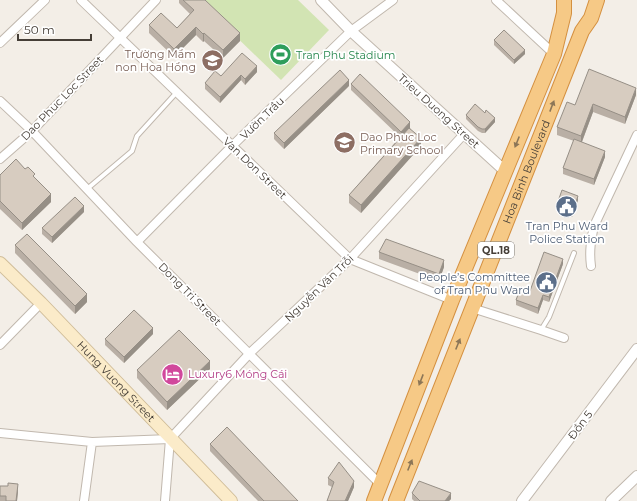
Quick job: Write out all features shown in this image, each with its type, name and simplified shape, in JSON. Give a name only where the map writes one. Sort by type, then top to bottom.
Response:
[{"type":"highway","name":"Hoa Binh Boulevard","points":[[374,501],[452,300],[554,54],[564,13],[564,0]]},
{"type":"highway","name":"Hoa Binh Boulevard","points":[[396,501],[582,31],[590,18],[597,0]]},
{"type":"highway","points":[[504,173],[522,183]]},
{"type":"highway","points":[[452,300],[472,308]]},
{"type":"highway","points":[[381,484],[396,501]]},
{"type":"main road","name":"Hung Vuong Street","points":[[0,263],[231,501]]},
{"type":"street","points":[[0,43],[45,0]]},
{"type":"street","name":"Van Don Street","points":[[81,0],[350,259],[452,300]]},
{"type":"street","name":"Dao Phuc Loc Street","points":[[0,160],[32,131],[156,0]]},
{"type":"street","name":"Trieu Duong Street","points":[[321,0],[351,31],[464,134],[504,173]]},
{"type":"street","name":"Vườn Trầu","points":[[137,242],[232,146],[351,31],[393,0]]},
{"type":"street","points":[[496,0],[554,54]]},
{"type":"street","name":"Dong Tri Street","points":[[0,101],[32,131],[137,242],[381,484]]},
{"type":"street","name":"Nguyễn Văn Trỗi","points":[[170,439],[250,353],[350,259],[464,134]]},
{"type":"street","points":[[591,266],[589,254],[590,241],[594,226],[637,135]]},
{"type":"street","points":[[0,345],[41,304]]},
{"type":"street","points":[[472,308],[564,338]]},
{"type":"street","name":"Đồn 5","points":[[522,501],[637,349]]},
{"type":"street","points":[[0,433],[92,442],[170,439],[165,501]]},
{"type":"street","points":[[84,501],[92,442]]},
{"type":"street","points":[[611,501],[637,476]]},
{"type":"lane","points":[[87,189],[132,151],[137,136],[176,92]]},
{"type":"lane","points":[[541,330],[549,317],[574,253]]},
{"type":"green space","name":"Tran Phu Stadium","points":[[198,0],[298,0],[329,30],[281,80]]},
{"type":"building","points":[[183,0],[205,0],[240,33],[223,50],[196,27],[174,49],[149,25],[161,13],[177,28],[194,10]]},
{"type":"building","points":[[504,30],[525,50],[514,60],[494,40]]},
{"type":"building","points":[[242,53],[257,66],[245,79],[241,75],[220,97],[205,83],[215,71],[221,76]]},
{"type":"building","points":[[589,69],[636,88],[625,117],[593,104],[581,136],[557,127],[567,102],[575,105]]},
{"type":"building","points":[[340,70],[349,80],[284,143],[274,133]]},
{"type":"building","points":[[360,74],[410,122],[401,132],[351,84]]},
{"type":"building","points":[[475,104],[485,113],[486,110],[495,118],[485,129],[478,127],[466,115]]},
{"type":"building","points":[[409,128],[421,138],[361,205],[349,195]]},
{"type":"building","points":[[574,139],[605,151],[594,179],[563,168]]},
{"type":"building","points":[[16,159],[25,169],[28,167],[35,174],[33,176],[51,194],[22,223],[0,201],[0,175]]},
{"type":"building","name":"Tran Phu Ward Police Station","points":[[562,190],[578,196],[572,213],[556,207]]},
{"type":"building","points":[[75,197],[84,206],[52,237],[42,228]]},
{"type":"building","points":[[27,234],[87,294],[75,306],[15,245]]},
{"type":"building","points":[[386,239],[444,260],[439,274],[379,252]]},
{"type":"building","points":[[544,252],[563,259],[549,297],[543,295],[538,308],[516,300],[521,287],[530,291]]},
{"type":"building","points":[[134,310],[153,328],[124,357],[105,339]]},
{"type":"building","name":"Luxury6 Móng Cái","points":[[179,330],[210,361],[167,402],[137,370]]},
{"type":"building","points":[[227,427],[298,501],[264,501],[210,444]]},
{"type":"building","points":[[339,462],[354,481],[345,501],[327,501],[334,482],[328,478]]},
{"type":"building","points":[[419,481],[451,493],[445,501],[420,501],[412,493]]},
{"type":"building","points":[[8,483],[18,484],[16,501],[6,501],[6,496],[0,496],[0,486],[8,486]]},
{"type":"place","name":"Tran Phu Stadium","points":[[280,55]]},
{"type":"place","name":"Trường Mầm non Hoa Hồng","points":[[212,60]]},
{"type":"place","name":"Dao Phuc Loc Primary School","points":[[344,143]]},
{"type":"place","name":"Tran Phu Ward Police Station","points":[[567,206]]},
{"type":"place","name":"People’s Committee of Tran Phu Ward","points":[[546,283]]},
{"type":"place","name":"Luxury6 Móng Cái","points":[[173,374]]}]
